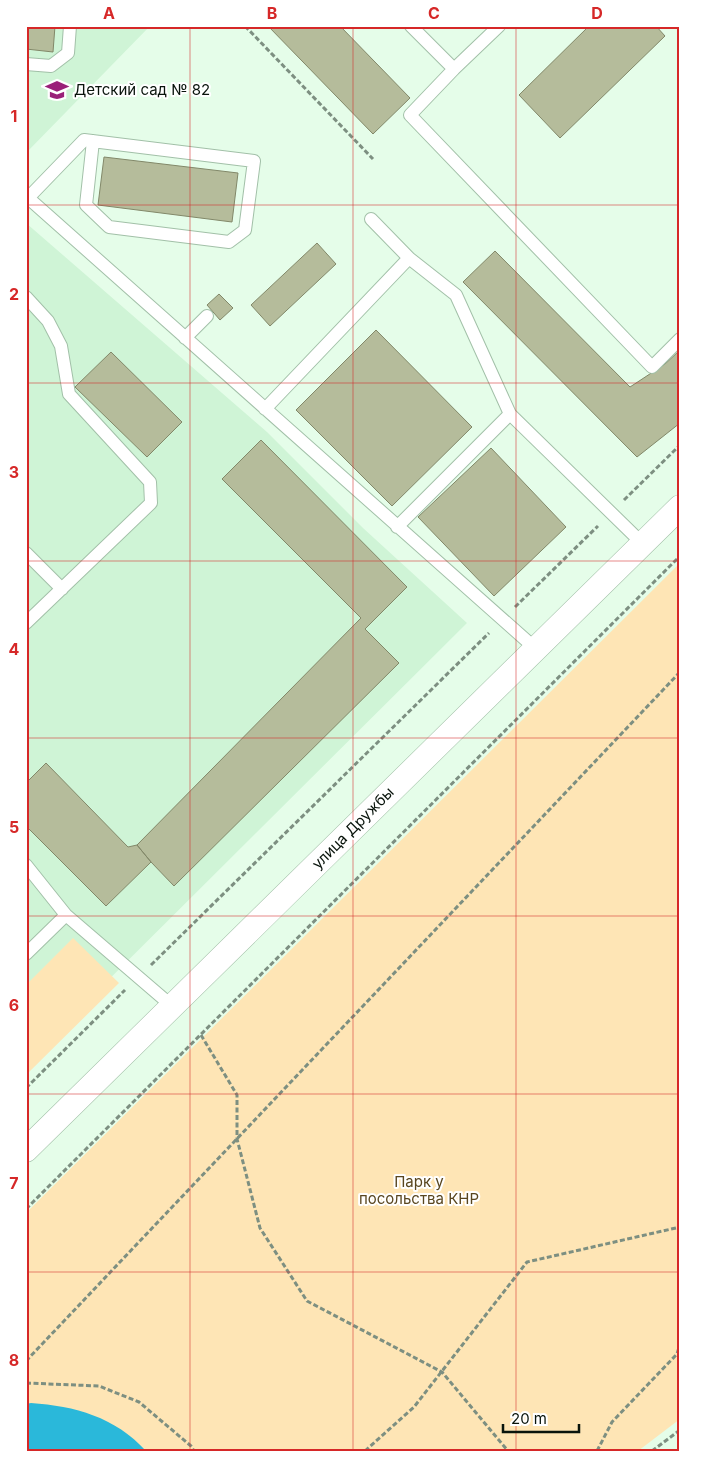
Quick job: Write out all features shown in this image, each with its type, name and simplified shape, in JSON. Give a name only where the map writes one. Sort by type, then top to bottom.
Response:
[{"type":"street","name":"улица Дружбы","points":[[26,1150],[680,507]]},
{"type":"lane","points":[[26,64],[51,66],[68,52],[70,26]]},
{"type":"lane","points":[[411,26],[454,69]]},
{"type":"lane","points":[[499,26],[410,115],[652,367],[663,362],[680,339]]},
{"type":"lane","points":[[93,141],[86,205],[109,228],[230,242],[245,230],[254,160],[93,141],[84,140],[27,197],[397,527],[536,648]]},
{"type":"lane","points":[[371,218],[409,258],[456,295],[510,414],[642,544]]},
{"type":"lane","points":[[265,409],[409,258]]},
{"type":"lane","points":[[26,297],[48,321],[61,346],[69,394],[150,482],[151,503],[26,623]]},
{"type":"lane","points":[[185,338],[207,316]]},
{"type":"lane","points":[[397,527],[510,414]]},
{"type":"lane","points":[[26,554],[62,589]]},
{"type":"lane","points":[[26,865],[66,915],[172,1006]]},
{"type":"lane","points":[[26,954],[66,915]]},
{"type":"path","points":[[245,26],[374,159]]},
{"type":"path","points":[[26,1088],[680,445]]},
{"type":"path","points":[[26,1209],[680,556]]},
{"type":"path","points":[[26,1360],[680,672]]},
{"type":"path","points":[[201,1035],[237,1095],[237,1140],[260,1228],[308,1301],[442,1372],[508,1451]]},
{"type":"path","points":[[365,1451],[414,1407],[527,1262],[680,1227]]},
{"type":"path","points":[[597,1451],[612,1422],[677,1354],[680,1344]]},
{"type":"path","points":[[26,1383],[99,1386],[139,1402],[192,1446],[194,1451]]},
{"type":"path","points":[[652,1451],[680,1430]]},
{"type":"shaded area","name":"Детский сад № 82","points":[[26,26],[150,26],[26,153]]},
{"type":"shaded area","points":[[26,223],[267,432],[363,528],[467,623],[26,1062]]},
{"type":"green space","name":"Парк у посольства КНР","points":[[680,563],[680,1419],[638,1451],[26,1451],[26,1213]]},
{"type":"green space","points":[[73,938],[119,983],[26,1075],[26,985]]},
{"type":"water","points":[[26,1404],[63,1407],[93,1415],[121,1430],[146,1451],[26,1451]]},
{"type":"building","name":"Детский сад № 82","points":[[26,26],[55,26],[53,52],[26,49]]},
{"type":"building","points":[[268,26],[340,26],[410,98],[373,134]]},
{"type":"building","points":[[589,26],[656,26],[665,36],[560,138],[519,95]]},
{"type":"building","points":[[104,157],[238,173],[232,222],[98,205]]},
{"type":"building","points":[[317,243],[336,264],[270,326],[251,305]]},
{"type":"building","points":[[495,251],[630,387],[665,364],[680,350],[680,423],[637,457],[463,282]]},
{"type":"building","points":[[219,294],[233,308],[220,320],[207,305]]},
{"type":"building","points":[[376,330],[472,427],[392,506],[296,410]]},
{"type":"building","points":[[111,352],[182,422],[147,457],[75,387]]},
{"type":"building","points":[[261,440],[407,587],[365,629],[399,663],[174,886],[137,845],[361,618],[222,479]]},
{"type":"building","points":[[491,448],[566,527],[494,596],[418,517]]},
{"type":"building","points":[[46,763],[128,847],[137,845],[151,862],[106,906],[26,826],[26,783]]},
{"type":"place","name":"Детский сад № 82","points":[[57,90]]}]
